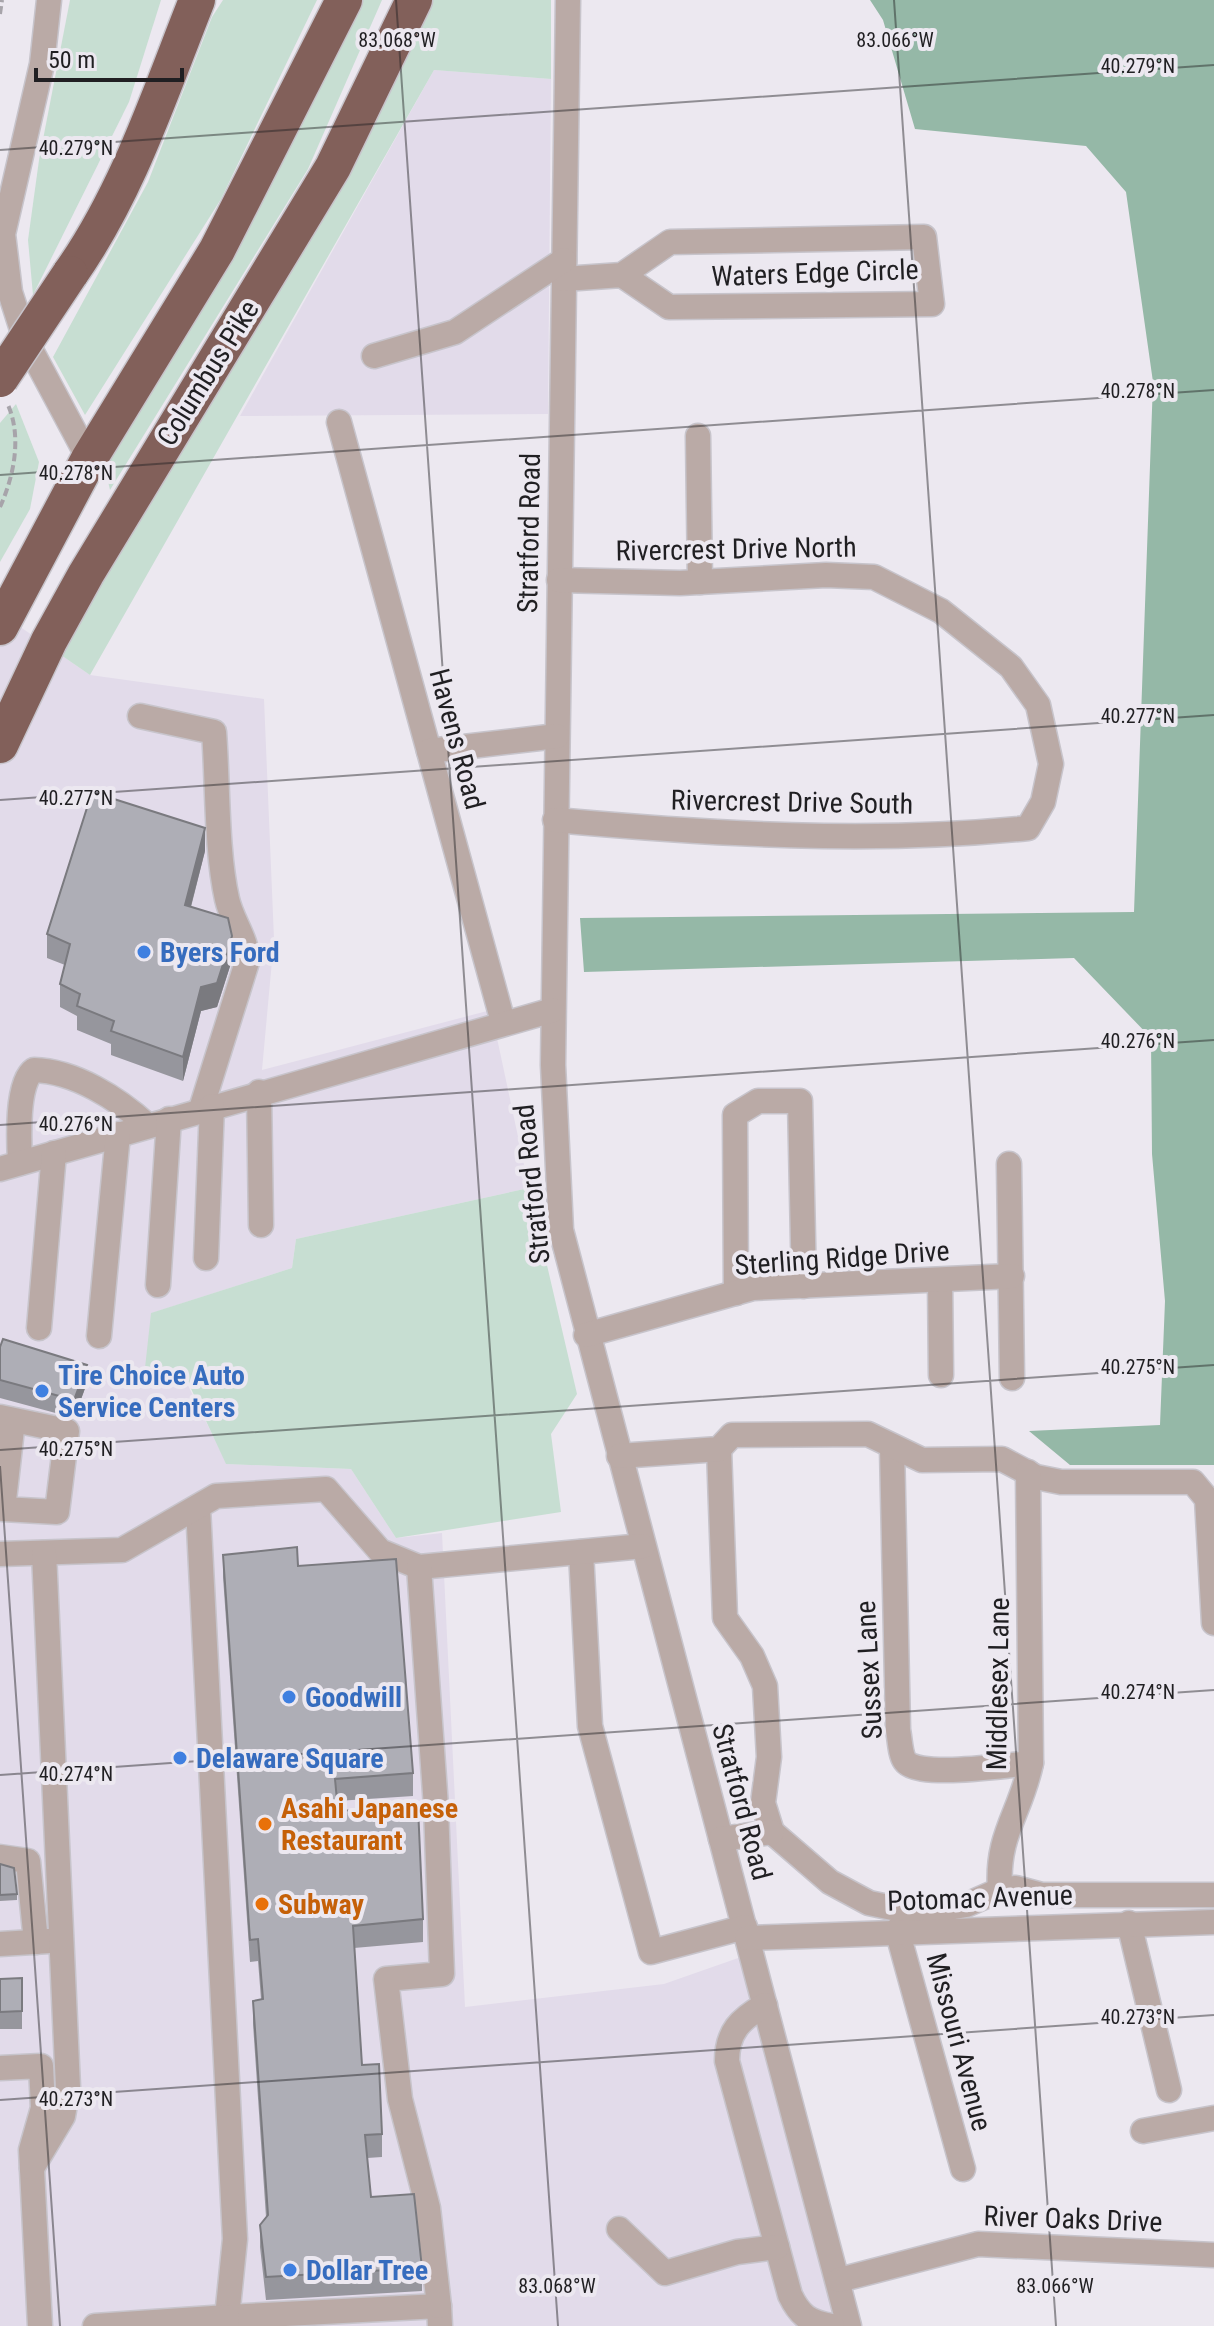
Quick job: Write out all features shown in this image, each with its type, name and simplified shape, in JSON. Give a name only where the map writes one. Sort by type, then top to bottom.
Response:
[{"type":"highway","points":[[3,390],[70,274],[91,244],[122,182],[197,0]]},
{"type":"highway","name":"Columbus Pike","points":[[0,627],[89,459],[217,250],[344,0]]},
{"type":"highway","name":"Columbus Pike","points":[[0,745],[36,666],[86,574],[333,167],[414,0]]},
{"type":"highway","points":[[86,574],[100,508],[89,459]]},
{"type":"street","points":[[49,0],[42,64],[3,234],[10,292],[25,339],[89,459]]},
{"type":"street","name":"Stratford Road","points":[[568,0],[553,1010],[553,1111],[561,1230],[586,1335],[849,2326]]},
{"type":"street","name":"Waters Edge Circle","points":[[924,237],[932,304],[669,307],[622,275],[670,242],[924,237]]},
{"type":"street","points":[[374,356],[455,332],[564,270],[622,275]]},
{"type":"street","name":"Havens Road","points":[[339,422],[503,1022]]},
{"type":"street","points":[[698,436],[700,582]]},
{"type":"street","points":[[866,577],[867,552]]},
{"type":"street","name":"Rivercrest Drive North","points":[[559,580],[700,582],[874,577],[941,611],[1011,667],[1038,705],[1051,764],[1043,802],[1028,828]]},
{"type":"street","points":[[140,716],[214,732],[227,897],[236,931],[245,940],[247,962],[206,1107],[206,1258]]},
{"type":"street","points":[[429,751],[557,736]]},
{"type":"street","name":"Rivercrest Drive South","points":[[555,820],[664,830],[865,835],[954,836],[1028,828]]},
{"type":"street","points":[[158,1122],[60,1074],[34,1070],[25,1080],[10,1166],[158,1122],[206,1107],[553,1010]]},
{"type":"street","points":[[259,1092],[261,1225]]},
{"type":"street","points":[[736,1293],[735,1115],[758,1101],[800,1101],[804,1286]]},
{"type":"street","points":[[158,1122],[158,1285]]},
{"type":"street","points":[[99,1336],[118,1134]]},
{"type":"street","points":[[39,1328],[54,1153]]},
{"type":"street","points":[[1009,1164],[1012,1378]]},
{"type":"street","name":"Sterling Ridge Drive","points":[[586,1335],[753,1288],[1012,1276]]},
{"type":"street","points":[[940,1280],[941,1375]]},
{"type":"street","points":[[619,1456],[719,1449],[732,1435],[868,1434],[922,1460],[1002,1459],[1028,1472],[1061,1482],[1193,1482],[1207,1499],[1214,1623]]},
{"type":"street","name":"Sussex Lane","points":[[892,1447],[898,1730],[904,1760],[911,1766],[933,1770],[1031,1763]]},
{"type":"street","points":[[719,1449],[725,1618],[752,1656],[765,1686],[769,1757],[763,1803],[772,1832],[819,1873],[869,1903],[902,1910],[966,1905],[1000,1890],[1016,1888],[1042,1895],[1214,1895]]},
{"type":"street","name":"Middlesex Lane","points":[[1000,1890],[1001,1845],[1011,1815],[1025,1792],[1031,1763],[1028,1472]]},
{"type":"street","points":[[0,1554],[122,1550],[216,1496],[326,1489],[380,1551],[419,1567],[643,1546]]},
{"type":"street","points":[[198,1507],[235,2239],[226,2322]]},
{"type":"street","name":"Potomac Avenue","points":[[581,1552],[590,1726],[651,1952],[746,1932],[1214,1922]]},
{"type":"street","points":[[32,2168],[63,2116],[68,2087],[44,1553]]},
{"type":"street","points":[[95,2326],[440,2316],[428,2208],[400,2099],[386,1979],[442,1974],[436,1807],[419,1567]]},
{"type":"street","points":[[721,1839],[772,1832]]},
{"type":"street","points":[[0,1857],[28,1861],[36,1942]]},
{"type":"street","points":[[1129,1923],[1169,2090]]},
{"type":"street","name":"Missouri Avenue","points":[[897,1930],[963,2169]]},
{"type":"street","points":[[0,1944],[61,1940]]},
{"type":"street","points":[[765,2005],[735,2027],[727,2042],[727,2061],[777,2247],[798,2312],[812,2322],[832,2326]]},
{"type":"street","points":[[0,2068],[41,2066],[43,2108],[31,2150],[40,2326]]},
{"type":"street","points":[[1143,2131],[1214,2118]]},
{"type":"street","points":[[619,2229],[665,2273],[737,2252],[777,2247]]},
{"type":"street","name":"River Oaks Drive","points":[[839,2280],[978,2244],[1214,2255]]},
{"type":"path","points":[[0,14],[2,0]]},
{"type":"path","points":[[0,507],[16,459],[13,416],[3,390]]},
{"type":"shaded area","points":[[434,70],[551,79],[548,414],[240,416]]},
{"type":"shaded area","points":[[0,613],[90,675],[264,699],[274,939],[262,1070],[491,1010],[529,1188],[296,1239],[292,1268],[152,1313],[227,1464],[351,1469],[396,1538],[442,1533],[465,2007],[664,1984],[741,1957],[839,2326],[0,2326]]},
{"type":"green space","points":[[70,0],[161,0],[129,102],[33,295],[28,240],[39,160]]},
{"type":"green space","points":[[223,0],[317,0],[221,199],[85,415],[53,357],[148,182],[212,17]]},
{"type":"green space","points":[[357,0],[382,0],[308,169],[110,490],[103,459],[206,291],[271,177],[331,60]]},
{"type":"green space","points":[[423,0],[551,0],[551,79],[434,70],[90,675],[58,653]]},
{"type":"green space","points":[[870,0],[1214,0],[1214,1465],[1070,1465],[1029,1431],[1160,1425],[1165,1301],[1152,1154],[1151,1038],[1074,958],[584,972],[580,918],[1134,912],[1153,382],[1126,192],[1086,146],[915,129],[883,20]]},
{"type":"green space","points":[[16,404],[39,462],[30,509],[0,562],[0,423]]},
{"type":"green space","points":[[529,1188],[577,1394],[551,1434],[561,1512],[396,1538],[351,1469],[226,1464],[187,1380],[145,1368],[151,1313],[292,1268],[296,1239]]},
{"type":"building","name":"Byers Ford","points":[[92,792],[205,828],[185,905],[228,918],[232,936],[217,983],[201,987],[183,1057],[111,1031],[114,1021],[77,1006],[80,994],[60,984],[70,944],[47,934]]},
{"type":"building","points":[[3,1339],[87,1365],[74,1400],[0,1380],[0,1347]]},
{"type":"building","points":[[297,1547],[298,1566],[396,1559],[413,1773],[335,1779],[338,1811],[418,1807],[423,1919],[353,1926],[362,2065],[379,2064],[382,2134],[365,2135],[371,2197],[414,2194],[422,2268],[266,2277],[260,2225],[268,2215],[253,2001],[263,1999],[258,1939],[250,1940],[223,1555]]},
{"type":"building","points":[[0,1864],[14,1868],[17,1894],[0,1895]]},
{"type":"building","points":[[22,1978],[22,2011],[0,2012],[0,1979]]},
{"type":"place","name":"Byers Ford","points":[[144,952]]},
{"type":"place","name":"Tire Choice Auto Service Centers","points":[[42,1391]]},
{"type":"place","name":"Goodwill","points":[[289,1697]]},
{"type":"place","name":"Delaware Square","points":[[180,1758]]},
{"type":"place","name":"Asahi Japanese Restaurant","points":[[265,1824]]},
{"type":"place","name":"Subway","points":[[262,1904]]},
{"type":"place","name":"Dollar Tree","points":[[290,2270]]}]
